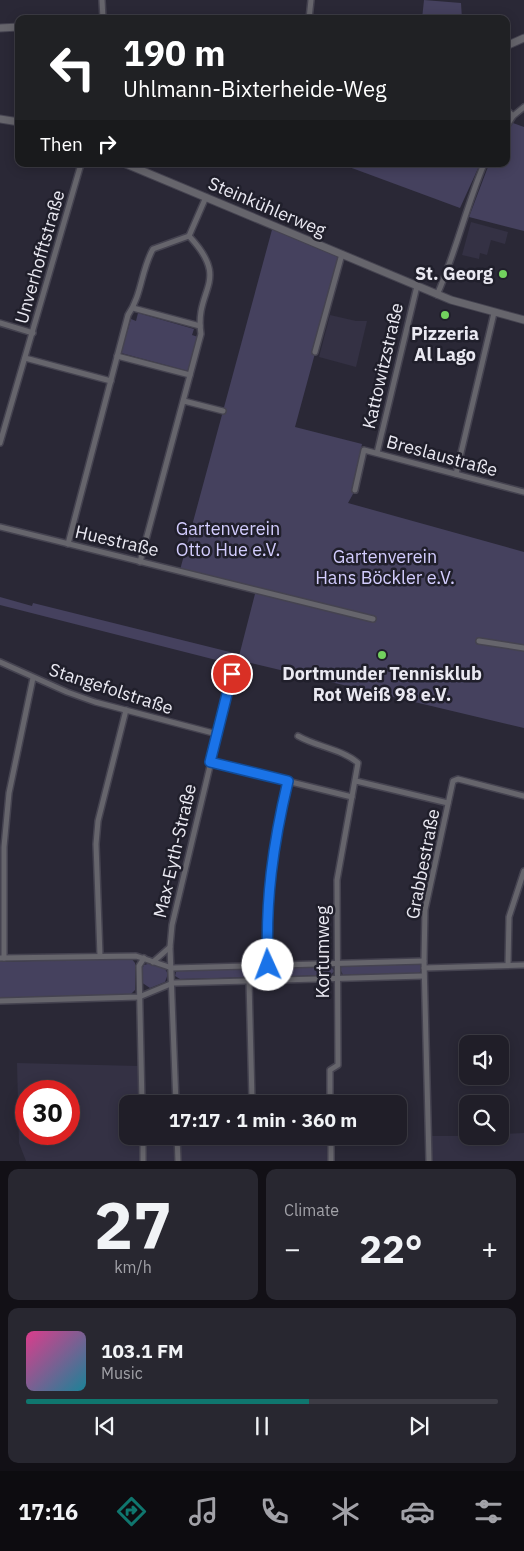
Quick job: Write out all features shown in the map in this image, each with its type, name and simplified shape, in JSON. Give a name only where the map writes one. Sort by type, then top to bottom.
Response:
[{"type":"street","points":[[102,0],[103,15]]},
{"type":"street","points":[[309,15],[311,0]]},
{"type":"street","points":[[0,28],[15,27]]},
{"type":"street","points":[[510,44],[524,38]]},
{"type":"street","points":[[510,120],[524,107]]},
{"type":"street","points":[[0,119],[15,121]]},
{"type":"street","name":"Unverhofftstraße","points":[[0,443],[80,167]]},
{"type":"street","name":"Steinkühlerweg","points":[[133,167],[437,295],[494,313],[524,320]]},
{"type":"street","points":[[437,295],[452,258],[470,197],[483,167]]},
{"type":"street","points":[[68,544],[128,315],[137,301],[149,256],[153,249],[189,236],[206,197]]},
{"type":"street","points":[[140,562],[201,334],[199,316],[210,280],[211,268],[204,253],[189,236]]},
{"type":"street","name":"Steinkühlerweg","points":[[315,352],[342,254]]},
{"type":"street","name":"Kattowitzstraße","points":[[377,453],[417,286]]},
{"type":"street","points":[[133,308],[200,326]]},
{"type":"street","points":[[456,474],[494,313]]},
{"type":"street","points":[[0,323],[33,333]]},
{"type":"street","points":[[117,356],[190,375]]},
{"type":"street","points":[[25,358],[111,381]]},
{"type":"street","points":[[184,402],[223,411]]},
{"type":"street","name":"Breslaustraße","points":[[354,490],[364,450],[524,492]]},
{"type":"street","name":"Huestraße","points":[[0,527],[140,562],[219,579],[373,619]]},
{"type":"street","points":[[479,641],[524,648]]},
{"type":"street","name":"Stangefolstraße","points":[[0,662],[67,692],[217,734]]},
{"type":"street","name":"Max-Eyth-Straße","points":[[176,1095],[173,983],[170,948],[172,925],[232,674]]},
{"type":"street","points":[[33,678],[9,793],[4,848],[2,958],[136,956],[172,968],[424,961]]},
{"type":"street","points":[[100,956],[96,844],[98,821],[126,710]]},
{"type":"street","points":[[298,736],[350,757],[358,764],[356,781],[448,803]]},
{"type":"street","points":[[210,762],[352,797]]},
{"type":"street","name":"Grabbestraße","points":[[429,1161],[424,961],[428,890],[448,803],[455,778],[524,796]]},
{"type":"street","points":[[268,965],[268,895],[274,837],[288,781]]},
{"type":"street","name":"Kortumweg","points":[[330,1095],[330,1070],[338,1065],[337,881],[356,781]]},
{"type":"street","points":[[508,965],[509,917],[524,871]]},
{"type":"street","points":[[153,962],[170,948]]},
{"type":"street","points":[[142,1095],[138,966],[144,958]]},
{"type":"street","points":[[424,968],[524,965]]},
{"type":"street","points":[[0,1000],[139,997],[173,983],[424,976]]},
{"type":"street","points":[[249,981],[252,1095]]},
{"type":"street","points":[[143,1145],[143,1161]]},
{"type":"street","points":[[177,1145],[178,1161]]},
{"type":"street","points":[[331,1145],[331,1161]]},
{"type":"shaded area","points":[[471,222],[508,232],[505,244],[491,240],[487,255],[480,253],[479,259],[462,255]]},
{"type":"shaded area","points":[[330,315],[356,321],[367,321],[356,367],[319,357]]},
{"type":"shaded area","points":[[17,1063],[139,1066],[140,1095],[119,1095],[119,1145],[329,1145],[329,1161],[26,1161],[20,1145],[80,1145],[80,1080],[17,1080]]},
{"type":"shaded area","points":[[524,1133],[524,1161],[431,1161],[430,1136],[459,1136],[459,1145],[509,1145],[509,1134]]},
{"type":"green space","points":[[424,0],[461,3],[462,15],[422,15]]},
{"type":"green space","points":[[513,123],[524,127],[524,231],[469,217],[488,167],[510,167],[510,128]]},
{"type":"green space","points":[[349,167],[479,167],[460,208]]},
{"type":"green space","points":[[273,226],[342,254],[295,427],[362,444],[353,494],[348,503],[524,552],[524,728],[238,660],[256,590],[180,570]]},
{"type":"green space","points":[[138,313],[194,329],[192,335],[198,337],[188,371],[121,353],[131,319],[136,321]]},
{"type":"green space","points":[[0,597],[32,606],[33,603],[234,653],[232,664],[0,605]]},
{"type":"green space","points":[[131,958],[135,963],[135,990],[131,994],[0,998],[0,962]]},
{"type":"green space","points":[[151,963],[165,969],[168,974],[165,982],[150,988],[141,982],[141,971],[144,965]]},
{"type":"green space","points":[[422,965],[422,970],[419,973],[343,975],[340,969],[342,966]]},
{"type":"green space","points":[[331,966],[334,971],[331,975],[180,979],[175,976],[176,972],[179,971]]},
{"type":"place","name":"St. Georg","points":[[503,274]]},
{"type":"place","name":"Pizzeria Al Lago","points":[[445,315]]},
{"type":"place","name":"Dortmunder Tennisklub Rot Weiß 98 e.V.","points":[[382,655]]},
{"type":"route","points":[[232,674],[210,762],[288,781],[274,837],[268,895],[268,965]]},
{"type":"park label","name":"Gartenverein Otto Hue e.V.","points":[[228,539]]},
{"type":"park label","name":"Gartenverein Hans Böckler e.V.","points":[[385,567]]}]
